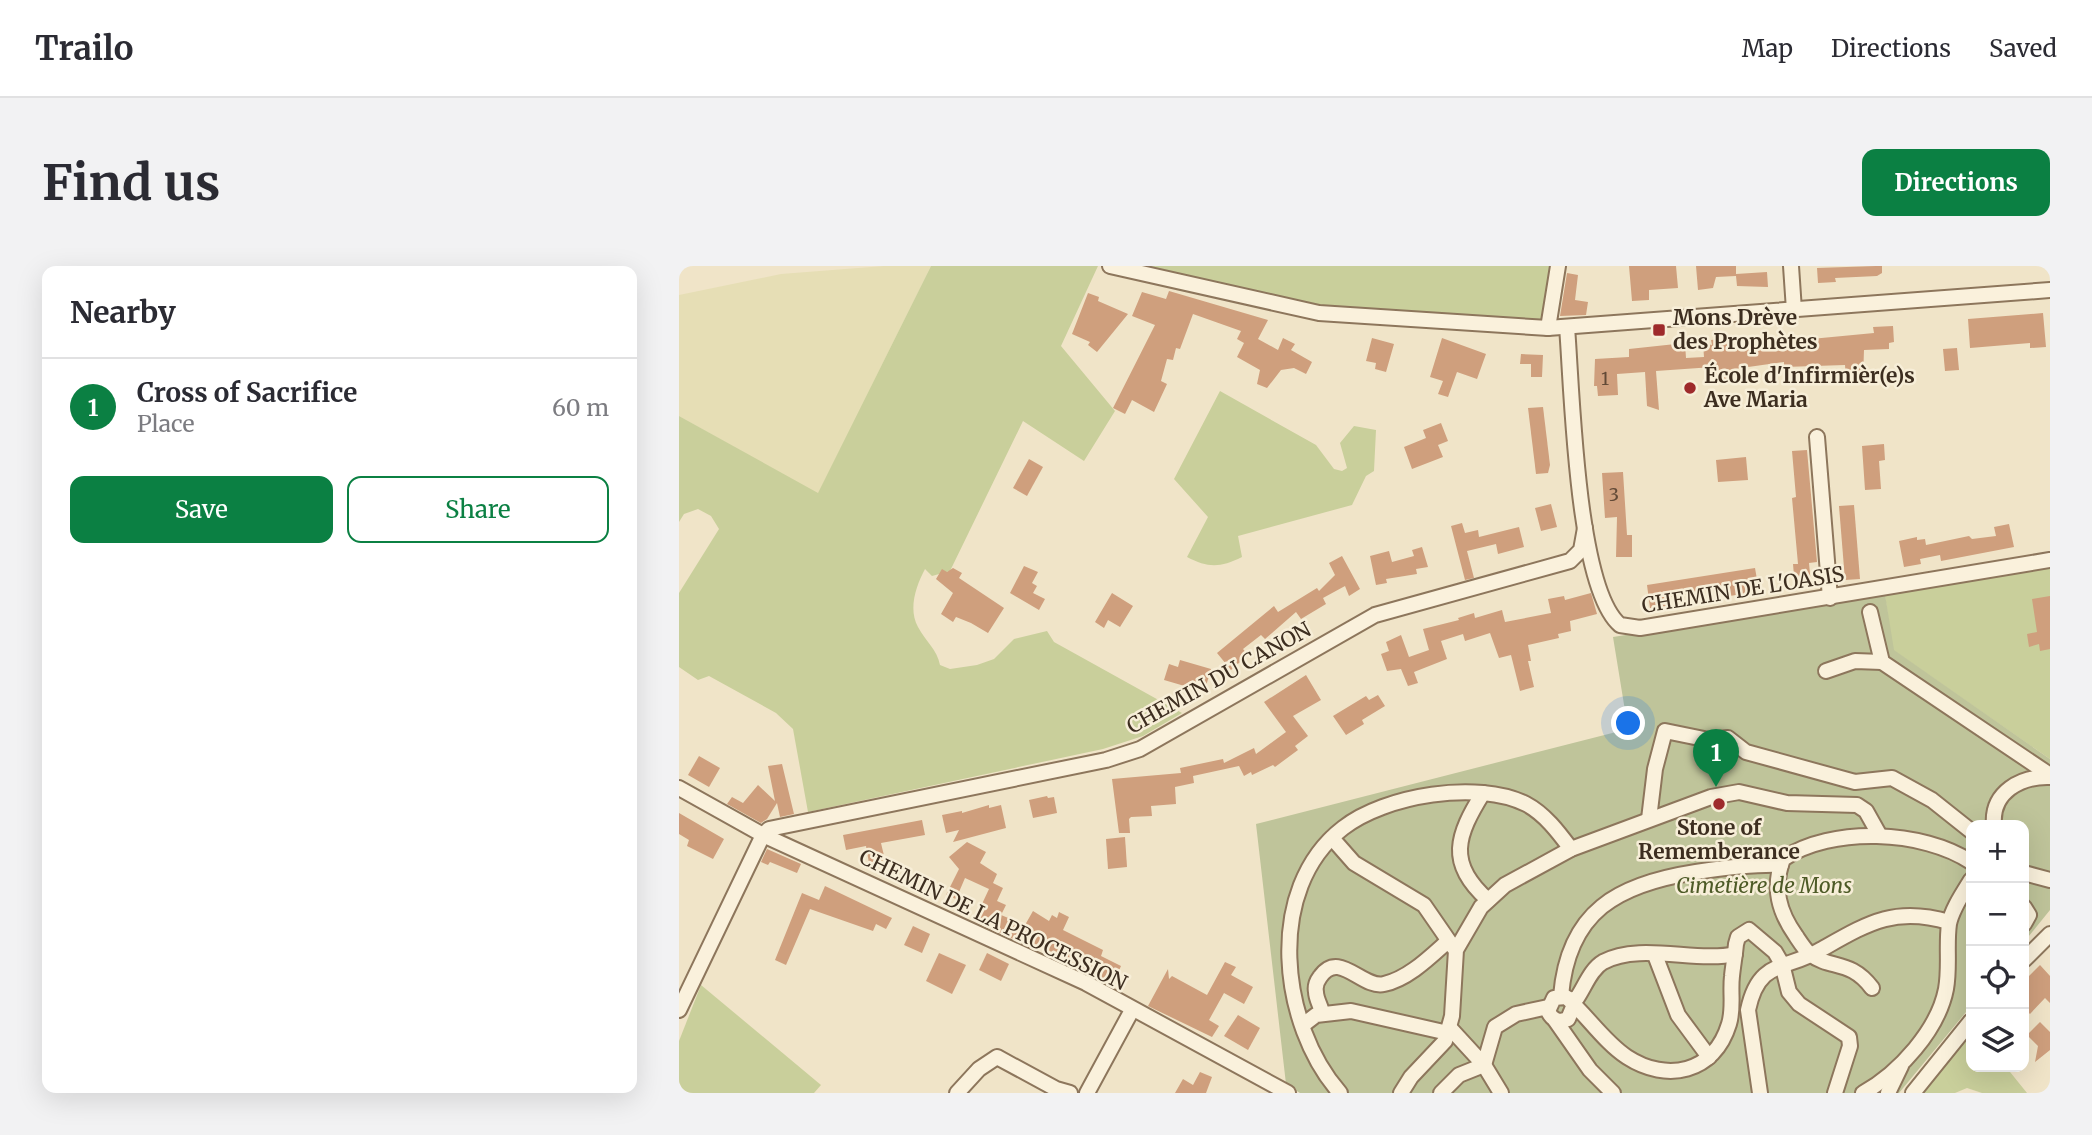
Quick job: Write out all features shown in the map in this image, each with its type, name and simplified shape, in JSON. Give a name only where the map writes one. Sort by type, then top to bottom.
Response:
[{"type":"street","points":[[1110,266],[1319,313],[1548,328],[2050,290]]},
{"type":"street","points":[[1548,328],[1558,266]]},
{"type":"street","points":[[1791,266],[1794,310]]},
{"type":"street","name":"CHEMIN DE L'OASIS","points":[[1567,327],[1589,554],[1614,620],[1631,629],[2050,560]]},
{"type":"street","points":[[1817,437],[1830,597]]},
{"type":"street","name":"CHEMIN DU CANON","points":[[763,835],[769,829],[797,821],[1106,760],[1140,749],[1375,615],[1570,561],[1581,550],[1585,528]]},
{"type":"street","points":[[1870,612],[1881,662]]},
{"type":"street","points":[[1826,671],[1855,661],[1881,662],[2050,776]]},
{"type":"street","points":[[1649,819],[1655,769],[1665,731],[1709,740],[1728,738],[1745,752],[1855,782],[1892,778],[1932,800],[1966,827]]},
{"type":"street","points":[[1994,820],[1999,802],[2016,782],[2050,776]]},
{"type":"street","name":"CHEMIN DE LA PROCESSION","points":[[679,788],[763,835],[996,940],[1288,1093]]},
{"type":"street","points":[[1322,1013],[1315,994],[1316,985],[1322,974],[1330,969],[1345,967],[1368,983],[1382,985],[1452,946],[1488,900],[1520,876],[1571,849],[1711,797],[1739,792],[1787,803],[1857,805],[1865,811],[1880,836]]},
{"type":"street","points":[[1483,793],[1462,829],[1460,852],[1469,882],[1488,900]]},
{"type":"street","points":[[1340,1093],[1322,1071],[1303,1025],[1291,980],[1290,935],[1309,869],[1332,838],[1357,819],[1397,803],[1444,794],[1483,793],[1505,795],[1529,805],[1546,819],[1571,849]]},
{"type":"street","points":[[680,1007],[763,835]]},
{"type":"street","points":[[1872,988],[1854,971],[1810,954],[1791,928],[1778,901],[1777,886],[1783,859],[1812,844],[1880,836],[1937,846],[1966,860]]},
{"type":"street","points":[[1332,838],[1354,863],[1424,905],[1452,946],[1449,1030],[1445,1041],[1411,1077],[1401,1093]]},
{"type":"street","points":[[1484,1065],[1495,1027],[1516,1014],[1551,1013],[1568,1019],[1568,953],[1577,933],[1605,903],[1621,891],[1679,875],[1722,868],[1781,865]]},
{"type":"street","points":[[2029,874],[2050,880]]},
{"type":"street","points":[[1888,1093],[1903,1061],[1940,1010],[1949,955],[1949,922],[1969,883]]},
{"type":"street","points":[[1760,1093],[1748,1023],[1749,1005],[1763,975],[1882,918],[1915,915],[1949,922]]},
{"type":"street","points":[[1568,1001],[1624,1055],[1643,1066],[1666,1073],[1687,1069],[1709,1057],[1725,1036],[1732,1002],[1738,937],[1749,930],[1769,944],[1782,964],[1784,982],[1799,1004],[1849,1037],[1850,1046],[1835,1093]]},
{"type":"street","points":[[2029,955],[2050,934]]},
{"type":"street","points":[[1613,1093],[1590,1070],[1551,1013],[1554,998],[1568,1001],[1577,998],[1591,974],[1603,962],[1637,955],[1735,954]]},
{"type":"street","points":[[1655,955],[1678,1015],[1709,1057]]},
{"type":"street","points":[[1732,1002],[1749,1005]]},
{"type":"street","points":[[1087,1093],[1132,1010]]},
{"type":"street","points":[[1303,1025],[1322,1013],[1364,1012],[1449,1030],[1484,1065],[1501,1093]]},
{"type":"street","points":[[1913,1093],[1966,1027]]},
{"type":"street","points":[[957,1093],[979,1069],[997,1057],[1056,1089],[1070,1093]]},
{"type":"street","points":[[1863,1093],[1876,1086],[1903,1061]]},
{"type":"street","points":[[1441,1093],[1459,1075],[1484,1065]]},
{"type":"shaded area","points":[[884,266],[931,266],[818,494],[679,416],[679,295],[781,274]]},
{"type":"green space","points":[[931,266],[1098,266],[1061,346],[1115,411],[1084,461],[1023,421],[950,571],[932,576],[925,569],[913,605],[918,627],[934,650],[940,665],[950,669],[994,659],[1014,639],[1047,631],[1054,642],[1182,713],[1143,736],[1103,749],[808,812],[793,729],[776,713],[709,676],[698,680],[679,667],[679,593],[719,529],[711,516],[698,509],[684,514],[679,522],[679,416],[818,493]]},
{"type":"green space","points":[[1110,266],[1558,266],[1548,328],[1363,317]]},
{"type":"green space","points":[[1220,391],[1316,445],[1334,469],[1342,471],[1347,468],[1340,443],[1354,426],[1376,430],[1374,471],[1366,476],[1352,505],[1238,536],[1242,557],[1227,563],[1208,565],[1187,557],[1208,517],[1174,479]]},
{"type":"green space","points":[[2050,560],[2050,759],[1893,650],[1884,589]]},
{"type":"green space","name":"Cimetière de Mons","points":[[1885,594],[1894,650],[2050,759],[2050,910],[2029,936],[2029,820],[1966,820],[1966,1012],[1899,1093],[1300,1093],[1286,1084],[1256,824],[1628,729],[1613,637]]},
{"type":"green space","points":[[701,985],[821,1085],[814,1093],[679,1093],[679,1041]]},
{"type":"green space","points":[[1966,1032],[1966,1072],[2010,1072],[2027,1093],[1982,1093],[1967,1088],[1955,1093],[1913,1093]]},
{"type":"building","points":[[1629,266],[1676,266],[1678,288],[1649,290],[1649,300],[1632,301]]},
{"type":"building","points":[[1696,266],[1736,266],[1736,274],[1767,272],[1768,287],[1737,286],[1736,276],[1716,277],[1713,288],[1698,290]]},
{"type":"building","points":[[1882,266],[1882,273],[1877,276],[1835,278],[1836,282],[1818,283],[1817,268]]},
{"type":"building","points":[[1567,273],[1578,275],[1575,300],[1588,302],[1586,315],[1560,316]]},
{"type":"building","points":[[1169,291],[1268,320],[1258,339],[1278,350],[1283,338],[1295,344],[1291,350],[1312,362],[1306,374],[1294,368],[1281,370],[1267,388],[1257,384],[1260,370],[1237,357],[1244,343],[1237,339],[1241,331],[1193,314],[1180,349],[1176,348],[1173,360],[1167,359],[1161,381],[1167,384],[1154,412],[1132,400],[1125,414],[1113,408],[1155,325],[1132,316],[1142,292],[1166,299]]},
{"type":"building","points":[[1088,293],[1099,297],[1098,301],[1128,314],[1097,352],[1088,345],[1090,342],[1072,334]]},
{"type":"building","points":[[2043,313],[2046,347],[2030,348],[2030,343],[1970,348],[1968,319]]},
{"type":"building","points":[[1893,326],[1894,342],[1889,343],[1889,349],[1864,350],[1863,379],[1846,380],[1845,365],[1784,367],[1784,362],[1734,369],[1735,380],[1714,382],[1713,367],[1656,371],[1659,410],[1647,406],[1645,372],[1617,374],[1618,395],[1598,396],[1597,386],[1594,386],[1595,359],[1629,357],[1629,349],[1685,343],[1686,358],[1704,357],[1703,343],[1712,345],[1711,340],[1732,338],[1733,344],[1811,339],[1874,333],[1873,327]]},
{"type":"building","points":[[1372,338],[1394,344],[1386,372],[1375,369],[1376,363],[1366,361]]},
{"type":"building","points":[[1442,338],[1486,354],[1477,379],[1457,372],[1448,397],[1438,394],[1443,381],[1430,377]]},
{"type":"building","points":[[1957,348],[1959,370],[1945,371],[1943,349]]},
{"type":"building","points":[[1521,354],[1543,355],[1542,377],[1531,377],[1531,364],[1520,364]]},
{"type":"building","points":[[1543,407],[1550,465],[1548,473],[1536,474],[1528,408]]},
{"type":"building","points":[[1441,423],[1448,441],[1438,445],[1443,457],[1412,469],[1404,447],[1426,438],[1423,430]]},
{"type":"building","points":[[1884,444],[1885,460],[1879,461],[1881,489],[1865,490],[1862,446]]},
{"type":"building","points":[[1807,450],[1817,562],[1809,563],[1811,585],[1795,587],[1793,564],[1798,564],[1792,498],[1796,497],[1792,451]]},
{"type":"building","points":[[1746,457],[1748,480],[1718,482],[1716,460]]},
{"type":"building","points":[[1029,459],[1043,467],[1027,496],[1013,488]]},
{"type":"building","points":[[1623,472],[1627,535],[1632,535],[1632,557],[1616,557],[1617,517],[1605,518],[1602,473]]},
{"type":"building","points":[[1551,504],[1557,527],[1541,531],[1535,508]]},
{"type":"building","points":[[1854,505],[1860,579],[1845,580],[1839,506]]},
{"type":"building","points":[[1462,523],[1465,533],[1478,530],[1479,537],[1519,527],[1524,547],[1498,554],[1496,544],[1467,551],[1474,578],[1465,580],[1451,526]]},
{"type":"building","points":[[2009,524],[2014,547],[1941,561],[1940,555],[1920,559],[1921,564],[1904,567],[1899,541],[1917,537],[1917,540],[1925,539],[1926,545],[1969,536],[1972,539],[1996,536],[1994,527]]},
{"type":"building","points":[[1422,547],[1428,567],[1416,569],[1417,574],[1386,579],[1387,583],[1376,585],[1370,556],[1389,551],[1392,562],[1414,556],[1412,550]]},
{"type":"building","points":[[1342,556],[1360,589],[1349,596],[1345,586],[1323,598],[1326,604],[1301,619],[1296,612],[1265,639],[1261,635],[1243,649],[1248,655],[1231,670],[1217,653],[1274,606],[1278,612],[1317,588],[1319,591],[1335,575],[1329,563]]},
{"type":"building","points":[[1024,566],[1038,572],[1032,583],[1037,586],[1033,593],[1045,599],[1039,610],[1010,593]]},
{"type":"building","points":[[953,568],[962,573],[959,578],[1004,608],[988,633],[956,617],[953,622],[941,614],[953,593],[936,579],[942,569],[947,572]]},
{"type":"building","points":[[1755,568],[1759,591],[1730,596],[1728,586],[1704,591],[1705,600],[1692,603],[1690,594],[1666,598],[1667,606],[1650,608],[1647,585]]},
{"type":"building","points":[[1112,593],[1133,606],[1120,627],[1108,620],[1104,628],[1095,622]]},
{"type":"building","points":[[1591,593],[1597,614],[1570,621],[1571,631],[1558,634],[1559,638],[1528,645],[1531,661],[1528,661],[1534,687],[1520,691],[1511,655],[1499,658],[1490,633],[1465,641],[1463,634],[1441,641],[1447,659],[1414,672],[1418,683],[1408,686],[1401,669],[1387,671],[1381,654],[1389,651],[1386,642],[1401,635],[1409,657],[1429,650],[1423,629],[1459,620],[1458,618],[1474,613],[1475,618],[1502,610],[1505,622],[1551,613],[1548,599],[1564,596],[1565,600]]},
{"type":"building","points":[[2050,596],[2050,649],[2040,651],[2039,644],[2029,647],[2027,634],[2037,632],[2032,599]]},
{"type":"building","points":[[1180,660],[1211,669],[1206,686],[1190,681],[1188,687],[1164,680],[1169,664],[1178,667]]},
{"type":"building","points":[[1306,675],[1321,700],[1293,716],[1308,736],[1295,746],[1298,750],[1275,767],[1273,765],[1252,775],[1251,772],[1244,776],[1239,766],[1193,776],[1194,783],[1175,787],[1176,804],[1151,806],[1152,816],[1131,817],[1130,833],[1119,833],[1112,779],[1181,773],[1180,768],[1223,759],[1224,763],[1254,748],[1256,754],[1286,732],[1264,702]]},
{"type":"building","points":[[1378,695],[1385,706],[1362,720],[1364,724],[1346,735],[1333,716],[1366,696],[1369,700]]},
{"type":"building","points":[[699,756],[720,768],[709,787],[688,775]]},
{"type":"building","points":[[782,764],[794,814],[780,817],[777,803],[767,819],[761,823],[727,804],[732,797],[743,803],[758,785],[775,801],[768,766]]},
{"type":"building","points":[[1054,797],[1057,813],[1033,818],[1029,800]]},
{"type":"building","points":[[989,805],[989,808],[1001,805],[1006,828],[953,842],[959,830],[946,833],[942,815],[962,813]]},
{"type":"building","points":[[679,813],[724,839],[713,859],[687,846],[689,840],[679,834]]},
{"type":"building","points":[[922,820],[925,835],[881,843],[885,860],[869,863],[866,846],[846,850],[843,835]]},
{"type":"building","points":[[1125,837],[1127,867],[1108,869],[1106,839]]},
{"type":"building","points":[[967,842],[986,852],[980,863],[997,874],[993,883],[1003,888],[997,901],[1006,905],[1001,915],[1025,925],[1033,911],[1049,921],[1052,915],[1057,918],[1059,912],[1069,917],[1063,930],[1103,950],[1101,956],[1121,966],[1112,986],[1071,966],[1073,962],[1035,944],[1033,948],[974,921],[989,889],[965,878],[956,899],[946,895],[959,869],[949,857]]},
{"type":"building","points":[[767,849],[801,864],[797,873],[770,862],[768,865],[761,862]]},
{"type":"building","points":[[825,886],[892,918],[886,929],[876,924],[873,931],[810,909],[786,965],[775,960],[802,893],[819,900]]},
{"type":"building","points":[[913,926],[930,934],[922,953],[904,945]]},
{"type":"building","points":[[939,953],[966,965],[952,994],[926,981]]},
{"type":"building","points":[[987,953],[1009,964],[1001,981],[979,970]]},
{"type":"building","points":[[1225,962],[1236,967],[1231,975],[1253,987],[1244,1004],[1224,993],[1209,1020],[1219,1026],[1212,1037],[1148,1006],[1168,969],[1169,979],[1172,976],[1207,995]]},
{"type":"building","points":[[2040,965],[2050,976],[2050,1003],[2045,998],[2030,1014],[2029,1013],[2029,976]]},
{"type":"building","points":[[1238,1015],[1260,1028],[1248,1050],[1224,1036]]},
{"type":"building","points":[[2040,1022],[2050,1032],[2050,1050],[2035,1062],[2038,1046],[2029,1037],[2029,1033]]},
{"type":"building","points":[[1200,1072],[1212,1077],[1206,1093],[1175,1093],[1183,1079],[1193,1085]]},
{"type":"place","name":"Mons Drève des Prophètes","points":[[1659,330]]},
{"type":"place","name":"École d'Infirmièr(e)s Ave Maria","points":[[1690,388]]},
{"type":"place","name":"Cross of Sacrifice","points":[[1716,787]]},
{"type":"place","name":"Stone of Rememberance","points":[[1719,804]]}]
